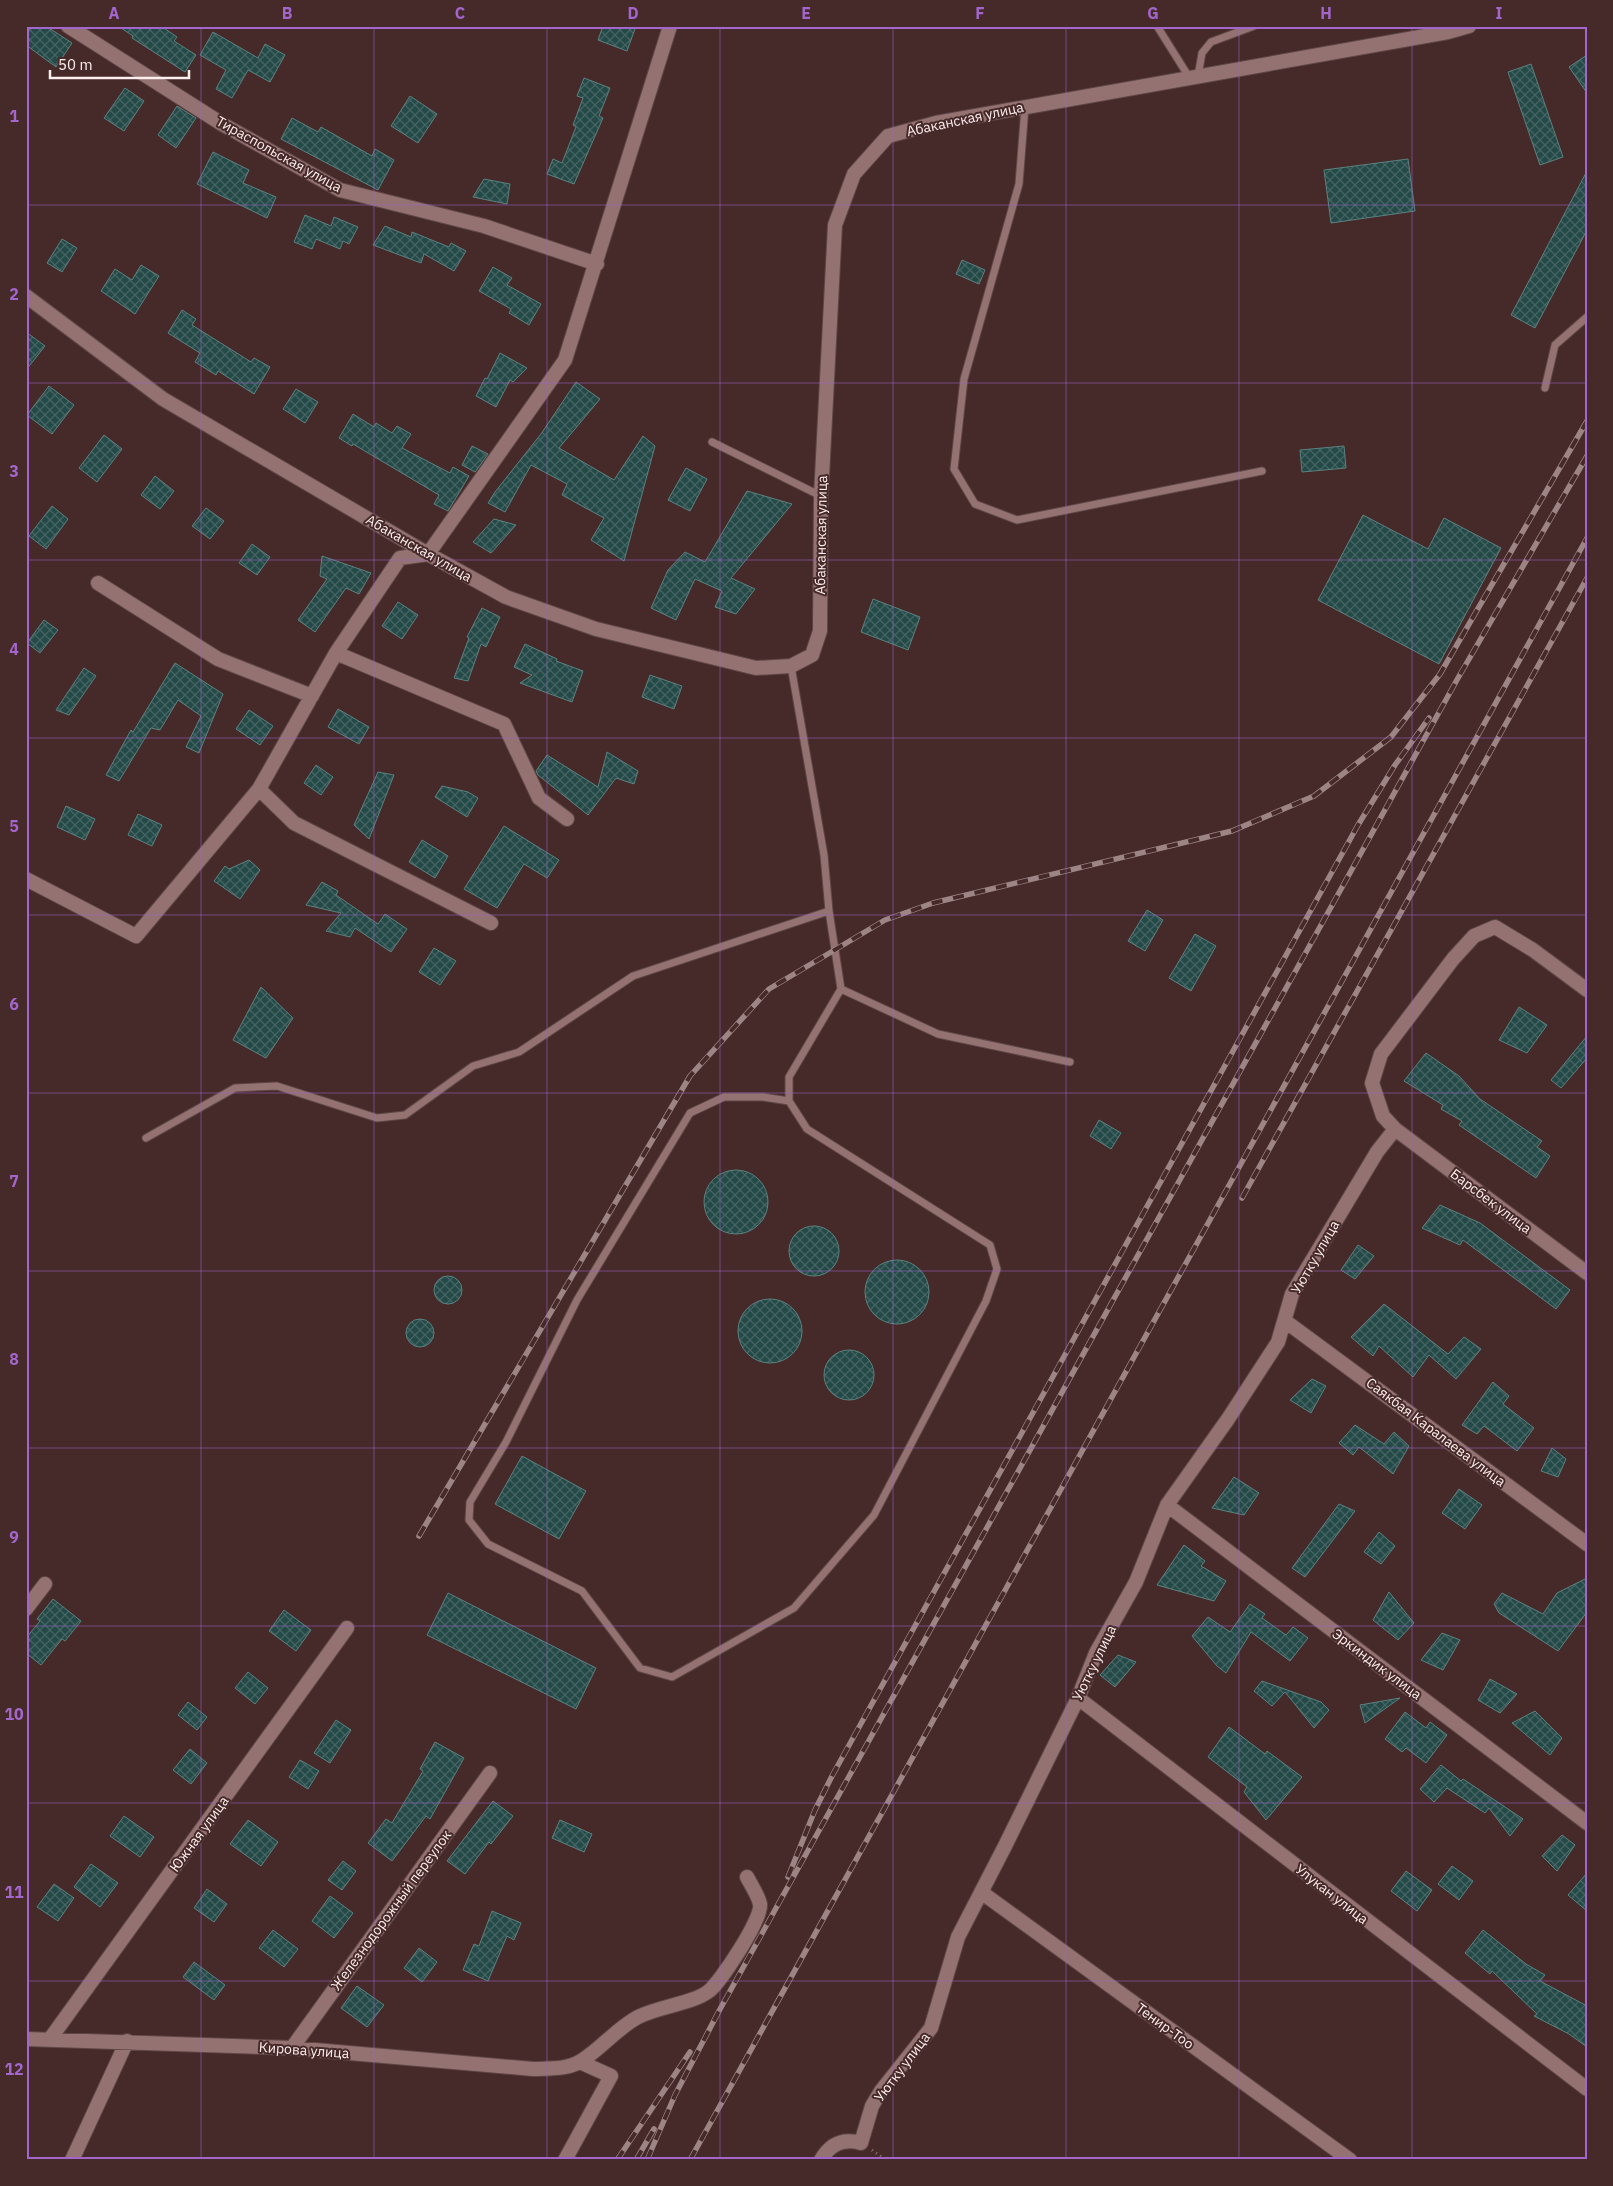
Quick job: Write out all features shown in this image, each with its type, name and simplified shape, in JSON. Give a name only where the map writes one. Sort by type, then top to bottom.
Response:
[{"type":"street","name":"Тираспольская улица","points":[[68,26],[222,124],[340,190],[484,226],[597,264]]},
{"type":"street","points":[[26,879],[136,936],[259,789],[336,653],[400,558],[428,554],[565,360],[597,264],[670,26]]},
{"type":"street","name":"Абаканская улица","points":[[26,296],[163,399],[428,554],[506,597],[596,629],[756,668],[791,666],[812,655],[820,630],[821,496],[835,225],[854,174],[888,136],[936,123],[1193,77],[1444,29],[1469,26]]},
{"type":"street","points":[[98,583],[218,659],[312,696]]},
{"type":"street","points":[[336,653],[504,724],[539,798],[567,819]]},
{"type":"street","points":[[259,789],[294,823],[491,924]]},
{"type":"street","points":[[1394,1129],[1383,1116],[1372,1082],[1381,1054],[1448,966],[1474,936],[1494,927],[1533,950],[1587,990]]},
{"type":"street","name":"Барсбек улица","points":[[1394,1129],[1587,1273]]},
{"type":"street","name":"Уютку улица","points":[[820,2160],[826,2150],[834,2144],[852,2140],[861,2143],[872,2106],[881,2091],[931,2028],[958,1937],[1078,1698],[1096,1654],[1136,1582],[1167,1505],[1228,1419],[1278,1342],[1292,1294],[1377,1152],[1394,1129]]},
{"type":"street","name":"Саякбая Каралаева улица","points":[[1285,1321],[1587,1544]]},
{"type":"street","name":"Эркиндик улица","points":[[1167,1505],[1587,1823]]},
{"type":"street","points":[[26,1609],[45,1584]]},
{"type":"street","name":"Южная улица","points":[[50,2039],[347,1628]]},
{"type":"street","name":"Улукан улица","points":[[1078,1698],[1587,2089]]},
{"type":"street","name":"Железнодорожный переулок","points":[[292,2048],[490,1773]]},
{"type":"street","points":[[565,2160],[611,2076],[580,2062],[637,2018],[665,2006],[692,2000],[709,1991],[730,1964],[758,1920],[760,1905],[747,1876]]},
{"type":"street","name":"Тенир-Тоо","points":[[981,1892],[1350,2160]]},
{"type":"street","name":"Кирова улица","points":[[26,2039],[292,2048],[533,2069],[560,2068],[580,2062]]},
{"type":"street","points":[[72,2160],[126,2041]]},
{"type":"lane","points":[[1157,26],[1193,77]]},
{"type":"lane","points":[[1193,77],[1202,53],[1211,42],[1254,26]]},
{"type":"lane","points":[[1025,107],[1019,184],[964,379],[954,468],[975,504],[1017,520],[1262,471]]},
{"type":"lane","points":[[1545,388],[1555,345],[1587,317]]},
{"type":"lane","points":[[712,442],[821,496]]},
{"type":"lane","points":[[789,1101],[763,1097],[724,1097],[690,1113],[577,1300],[506,1442],[470,1502],[469,1520],[488,1544],[582,1591],[640,1668],[672,1677],[794,1608],[874,1515],[986,1301],[997,1269],[990,1245],[807,1129],[789,1101],[789,1077],[840,989],[829,911],[824,855],[791,666]]},
{"type":"lane","points":[[146,1138],[235,1088],[277,1086],[377,1118],[406,1115],[473,1066],[519,1052],[633,976],[829,911]]},
{"type":"lane","points":[[840,989],[938,1034],[1070,1062]]},
{"type":"building","points":[[26,26],[46,26],[72,43],[56,67],[26,45]]},
{"type":"building","points":[[118,26],[161,26],[177,37],[174,41],[196,55],[185,72],[132,38],[133,36]]},
{"type":"building","points":[[603,26],[636,26],[627,51],[598,40]]},
{"type":"building","points":[[213,32],[258,58],[265,44],[285,55],[270,82],[248,70],[232,98],[216,89],[226,70],[200,55]]},
{"type":"building","points":[[1587,55],[1587,93],[1569,67]]},
{"type":"building","points":[[1531,64],[1563,157],[1540,165],[1508,72]]},
{"type":"building","points":[[584,78],[610,88],[599,116],[603,118],[574,184],[547,174],[553,159],[562,163],[576,127],[573,125],[583,98],[577,96]]},
{"type":"building","points":[[125,88],[144,101],[124,131],[104,118]]},
{"type":"building","points":[[410,96],[437,114],[418,143],[391,126]]},
{"type":"building","points":[[177,106],[196,118],[176,148],[158,135]]},
{"type":"building","points":[[292,118],[318,132],[321,127],[372,156],[375,149],[394,160],[378,190],[281,139]]},
{"type":"building","points":[[213,152],[249,170],[243,183],[276,197],[267,218],[197,184]]},
{"type":"building","points":[[1408,159],[1415,211],[1331,223],[1324,170]]},
{"type":"building","points":[[1587,171],[1587,230],[1535,328],[1511,315]]},
{"type":"building","points":[[484,179],[510,184],[507,204],[473,197]]},
{"type":"building","points":[[305,215],[331,226],[334,217],[358,227],[349,244],[343,241],[340,249],[316,239],[312,249],[294,242]]},
{"type":"building","points":[[385,226],[411,237],[412,232],[449,247],[451,243],[466,251],[454,271],[424,254],[421,263],[373,245]]},
{"type":"building","points":[[62,239],[77,248],[62,272],[47,263]]},
{"type":"building","points":[[962,260],[985,270],[979,284],[956,274]]},
{"type":"building","points":[[141,265],[159,276],[135,314],[101,291],[115,269],[132,280]]},
{"type":"building","points":[[493,267],[512,278],[507,285],[541,304],[529,325],[509,313],[511,309],[479,291]]},
{"type":"building","points":[[182,310],[196,319],[192,325],[251,362],[254,358],[270,367],[254,394],[218,371],[216,375],[195,362],[200,353],[168,333]]},
{"type":"building","points":[[26,332],[45,346],[26,370]]},
{"type":"building","points":[[500,353],[527,368],[513,382],[510,380],[496,407],[476,396]]},
{"type":"building","points":[[576,382],[600,399],[559,448],[614,480],[643,436],[655,446],[624,561],[591,540],[604,518],[562,495],[567,484],[531,465],[505,512],[488,503],[541,434]]},
{"type":"building","points":[[49,386],[74,405],[52,434],[27,415]]},
{"type":"building","points":[[296,389],[318,402],[305,423],[283,409]]},
{"type":"building","points":[[353,414],[374,427],[376,423],[392,433],[397,426],[411,434],[402,448],[450,473],[453,467],[469,476],[448,511],[434,504],[439,495],[353,444],[352,446],[339,438]]},
{"type":"building","points":[[104,435],[122,449],[97,482],[79,468]]},
{"type":"building","points":[[472,446],[488,454],[475,472],[462,465]]},
{"type":"building","points":[[1344,446],[1346,468],[1302,472],[1300,450]]},
{"type":"building","points":[[686,468],[707,479],[690,511],[668,500]]},
{"type":"building","points":[[155,476],[174,491],[160,509],[141,495]]},
{"type":"building","points":[[747,491],[792,504],[731,578],[755,589],[736,614],[715,607],[722,591],[695,579],[676,620],[651,608],[668,570],[685,552],[705,562]]},
{"type":"building","points":[[52,506],[68,519],[46,549],[29,536]]},
{"type":"building","points":[[206,508],[224,521],[210,539],[192,526]]},
{"type":"building","points":[[1363,515],[1428,549],[1444,518],[1501,548],[1439,664],[1318,600]]},
{"type":"building","points":[[494,519],[516,525],[491,553],[473,542]]},
{"type":"building","points":[[252,544],[270,557],[257,575],[239,563]]},
{"type":"building","points":[[322,556],[371,573],[359,594],[346,588],[315,632],[298,620],[327,579],[320,576]]},
{"type":"building","points":[[873,599],[920,617],[908,650],[861,632]]},
{"type":"building","points":[[398,602],[418,615],[402,639],[382,626]]},
{"type":"building","points":[[482,608],[500,617],[486,647],[481,644],[468,681],[454,678],[469,638],[467,637]]},
{"type":"building","points":[[44,620],[58,630],[40,653],[27,643]]},
{"type":"building","points":[[525,644],[557,659],[556,661],[583,671],[572,702],[520,683],[532,675],[514,667]]},
{"type":"building","points":[[175,663],[223,694],[199,753],[186,747],[201,716],[178,700],[160,730],[151,728],[119,781],[106,775],[131,730],[133,732]]},
{"type":"building","points":[[84,668],[96,676],[69,715],[56,710]]},
{"type":"building","points":[[650,675],[682,686],[674,709],[642,697]]},
{"type":"building","points":[[338,709],[369,727],[359,744],[328,727]]},
{"type":"building","points":[[249,710],[273,726],[260,745],[236,729]]},
{"type":"building","points":[[607,752],[638,771],[634,784],[616,778],[588,815],[538,775],[536,771],[547,755],[598,787]]},
{"type":"building","points":[[316,765],[333,777],[321,795],[304,783]]},
{"type":"building","points":[[378,772],[394,775],[369,839],[354,825]]},
{"type":"building","points":[[442,786],[468,792],[478,798],[467,817],[435,797]]},
{"type":"building","points":[[66,806],[95,819],[85,840],[57,827]]},
{"type":"building","points":[[138,814],[162,825],[152,846],[128,835]]},
{"type":"building","points":[[504,826],[559,860],[547,878],[524,864],[497,908],[464,889]]},
{"type":"building","points":[[422,840],[448,856],[435,878],[409,862]]},
{"type":"building","points":[[249,860],[260,870],[240,899],[214,881],[225,866],[229,869]]},
{"type":"building","points":[[322,882],[338,891],[336,895],[378,924],[385,914],[407,929],[391,952],[355,928],[350,937],[326,931],[341,913],[306,905]]},
{"type":"building","points":[[1147,910],[1163,920],[1145,951],[1128,941]]},
{"type":"building","points":[[1195,934],[1216,946],[1191,991],[1169,978]]},
{"type":"building","points":[[434,948],[456,961],[440,985],[419,972]]},
{"type":"building","points":[[261,987],[293,1018],[266,1058],[233,1040]]},
{"type":"building","points":[[1519,1007],[1547,1025],[1527,1053],[1499,1040]]},
{"type":"building","points":[[1587,1036],[1587,1058],[1561,1088],[1551,1080]]},
{"type":"building","points":[[1426,1053],[1459,1076],[1480,1099],[1542,1141],[1537,1147],[1550,1156],[1536,1178],[1459,1125],[1462,1121],[1441,1109],[1443,1105],[1404,1081]]},
{"type":"building","points":[[1099,1120],[1121,1133],[1111,1149],[1090,1136]]},
{"type":"building","points":[[736,1170],[748,1172],[759,1179],[766,1190],[768,1202],[766,1214],[759,1225],[748,1232],[736,1234],[724,1232],[713,1225],[706,1214],[704,1202],[706,1190],[713,1179],[724,1172]]},
{"type":"building","points":[[1440,1205],[1480,1223],[1570,1290],[1556,1309],[1463,1240],[1460,1245],[1422,1228]]},
{"type":"building","points":[[814,1226],[828,1230],[835,1237],[839,1251],[835,1265],[828,1272],[814,1276],[800,1272],[793,1265],[789,1251],[793,1237],[800,1230]]},
{"type":"building","points":[[1358,1245],[1374,1256],[1355,1279],[1341,1270]]},
{"type":"building","points":[[897,1260],[909,1262],[920,1269],[927,1280],[929,1292],[927,1304],[920,1315],[909,1322],[897,1324],[885,1322],[874,1315],[867,1304],[865,1292],[867,1280],[874,1269],[885,1262]]},
{"type":"building","points":[[448,1276],[458,1280],[462,1290],[458,1300],[448,1304],[438,1300],[434,1290],[438,1280]]},
{"type":"building","points":[[770,1299],[782,1301],[793,1308],[800,1319],[802,1331],[800,1343],[793,1354],[782,1361],[770,1363],[758,1361],[747,1354],[740,1343],[738,1331],[740,1319],[747,1308],[758,1301]]},
{"type":"building","points":[[1384,1304],[1448,1354],[1464,1337],[1481,1349],[1456,1379],[1429,1355],[1413,1377],[1379,1346],[1373,1356],[1351,1337]]},
{"type":"building","points":[[420,1319],[430,1323],[434,1333],[430,1343],[420,1347],[410,1343],[406,1333],[410,1323]]},
{"type":"building","points":[[849,1350],[863,1354],[870,1361],[874,1375],[870,1389],[863,1396],[849,1400],[835,1396],[828,1389],[824,1375],[828,1361],[835,1354]]},
{"type":"building","points":[[1312,1379],[1326,1386],[1311,1413],[1290,1400]]},
{"type":"building","points":[[1493,1382],[1509,1396],[1503,1404],[1534,1428],[1517,1451],[1484,1426],[1477,1434],[1462,1425]]},
{"type":"building","points":[[1355,1425],[1384,1444],[1394,1432],[1409,1446],[1393,1474],[1359,1447],[1353,1455],[1339,1443]]},
{"type":"building","points":[[1552,1448],[1566,1459],[1558,1477],[1541,1471]]},
{"type":"building","points":[[522,1456],[586,1491],[559,1539],[495,1504]]},
{"type":"building","points":[[1234,1477],[1259,1493],[1244,1515],[1212,1508]]},
{"type":"building","points":[[1459,1489],[1482,1505],[1465,1529],[1442,1513]]},
{"type":"building","points":[[1339,1504],[1355,1511],[1305,1577],[1292,1568]]},
{"type":"building","points":[[1379,1532],[1395,1546],[1381,1564],[1364,1552]]},
{"type":"building","points":[[1184,1545],[1205,1561],[1201,1566],[1226,1581],[1214,1601],[1157,1585]]},
{"type":"building","points":[[1587,1578],[1587,1612],[1558,1651],[1499,1613],[1494,1604],[1502,1593],[1543,1614],[1557,1593]]},
{"type":"building","points":[[1389,1592],[1414,1623],[1398,1640],[1373,1620]]},
{"type":"building","points":[[448,1593],[596,1668],[576,1709],[427,1635]]},
{"type":"building","points":[[53,1599],[81,1621],[65,1641],[62,1639],[41,1665],[26,1653],[26,1638],[40,1621],[37,1619]]},
{"type":"building","points":[[1250,1604],[1265,1614],[1262,1618],[1286,1635],[1293,1627],[1308,1638],[1290,1661],[1251,1632],[1226,1673],[1217,1666],[1192,1636],[1208,1617],[1230,1632]]},
{"type":"building","points":[[284,1610],[311,1630],[296,1651],[269,1631]]},
{"type":"building","points":[[1442,1633],[1460,1640],[1443,1670],[1421,1660]]},
{"type":"building","points":[[1118,1655],[1136,1662],[1115,1687],[1100,1675]]},
{"type":"building","points":[[248,1672],[268,1688],[255,1704],[235,1688]]},
{"type":"building","points":[[1490,1679],[1517,1694],[1500,1713],[1478,1700]]},
{"type":"building","points":[[1262,1681],[1321,1702],[1329,1710],[1314,1728],[1285,1692],[1272,1706],[1254,1691]]},
{"type":"building","points":[[1400,1698],[1365,1723],[1360,1705]]},
{"type":"building","points":[[188,1702],[207,1717],[197,1730],[178,1715]]},
{"type":"building","points":[[1535,1711],[1562,1738],[1550,1755],[1512,1723]]},
{"type":"building","points":[[1405,1712],[1426,1728],[1430,1722],[1447,1735],[1426,1763],[1406,1748],[1402,1752],[1385,1739]]},
{"type":"building","points":[[336,1720],[351,1730],[330,1763],[314,1753]]},
{"type":"building","points":[[1229,1727],[1265,1754],[1267,1751],[1302,1777],[1266,1820],[1244,1792],[1247,1787],[1208,1757]]},
{"type":"building","points":[[435,1742],[464,1758],[430,1819],[426,1816],[392,1861],[368,1843],[386,1819],[392,1823],[423,1771],[420,1769]]},
{"type":"building","points":[[190,1749],[207,1763],[191,1784],[173,1770]]},
{"type":"building","points":[[300,1760],[319,1771],[308,1789],[289,1777]]},
{"type":"building","points":[[1441,1765],[1461,1781],[1463,1779],[1523,1819],[1510,1836],[1489,1808],[1485,1813],[1447,1788],[1434,1802],[1420,1789]]},
{"type":"building","points":[[493,1801],[513,1816],[491,1844],[489,1842],[465,1874],[447,1861]]},
{"type":"building","points":[[124,1816],[154,1837],[140,1857],[110,1836]]},
{"type":"building","points":[[248,1820],[278,1842],[261,1866],[230,1844]]},
{"type":"building","points":[[560,1820],[592,1834],[584,1852],[552,1838]]},
{"type":"building","points":[[1562,1835],[1575,1845],[1557,1871],[1542,1856]]},
{"type":"building","points":[[343,1861],[356,1871],[342,1890],[328,1880]]},
{"type":"building","points":[[91,1864],[118,1883],[100,1907],[74,1887]]},
{"type":"building","points":[[1452,1866],[1473,1881],[1459,1900],[1438,1884]]},
{"type":"building","points":[[1406,1871],[1432,1890],[1417,1911],[1391,1891]]},
{"type":"building","points":[[1587,1873],[1587,1911],[1568,1895]]},
{"type":"building","points":[[54,1884],[74,1898],[58,1921],[37,1907]]},
{"type":"building","points":[[207,1889],[227,1904],[214,1922],[194,1908]]},
{"type":"building","points":[[330,1896],[353,1913],[334,1938],[312,1921]]},
{"type":"building","points":[[492,1911],[521,1923],[514,1940],[507,1936],[488,1981],[463,1970],[474,1944],[479,1946]]},
{"type":"building","points":[[273,1930],[298,1949],[284,1967],[259,1948]]},
{"type":"building","points":[[1483,1930],[1526,1964],[1545,1975],[1540,1981],[1587,2006],[1587,2047],[1569,2034],[1534,2016],[1537,2014],[1492,1971],[1490,1974],[1465,1953]]},
{"type":"building","points":[[419,1948],[437,1962],[422,1982],[404,1968]]},
{"type":"building","points":[[194,1962],[225,1985],[214,2000],[183,1977]]},
{"type":"building","points":[[357,1986],[384,2005],[367,2027],[341,2008]]},
{"type":"railway","points":[[419,1536],[690,1076],[769,989],[885,920],[933,903],[1232,831],[1314,796],[1391,737],[1440,674],[1587,421]]},
{"type":"railway","points":[[647,2160],[675,2095],[719,2011],[1458,678],[1587,456]]},
{"type":"railway","points":[[690,2160],[1587,538]]},
{"type":"railway","points":[[1242,1198],[1587,578]]},
{"type":"railway","points":[[788,1877],[815,1810],[832,1776],[1358,825],[1395,765],[1429,718]]},
{"type":"railway","points":[[617,2160],[690,2052]]},
{"type":"railway","points":[[636,2160],[654,2129]]}]
